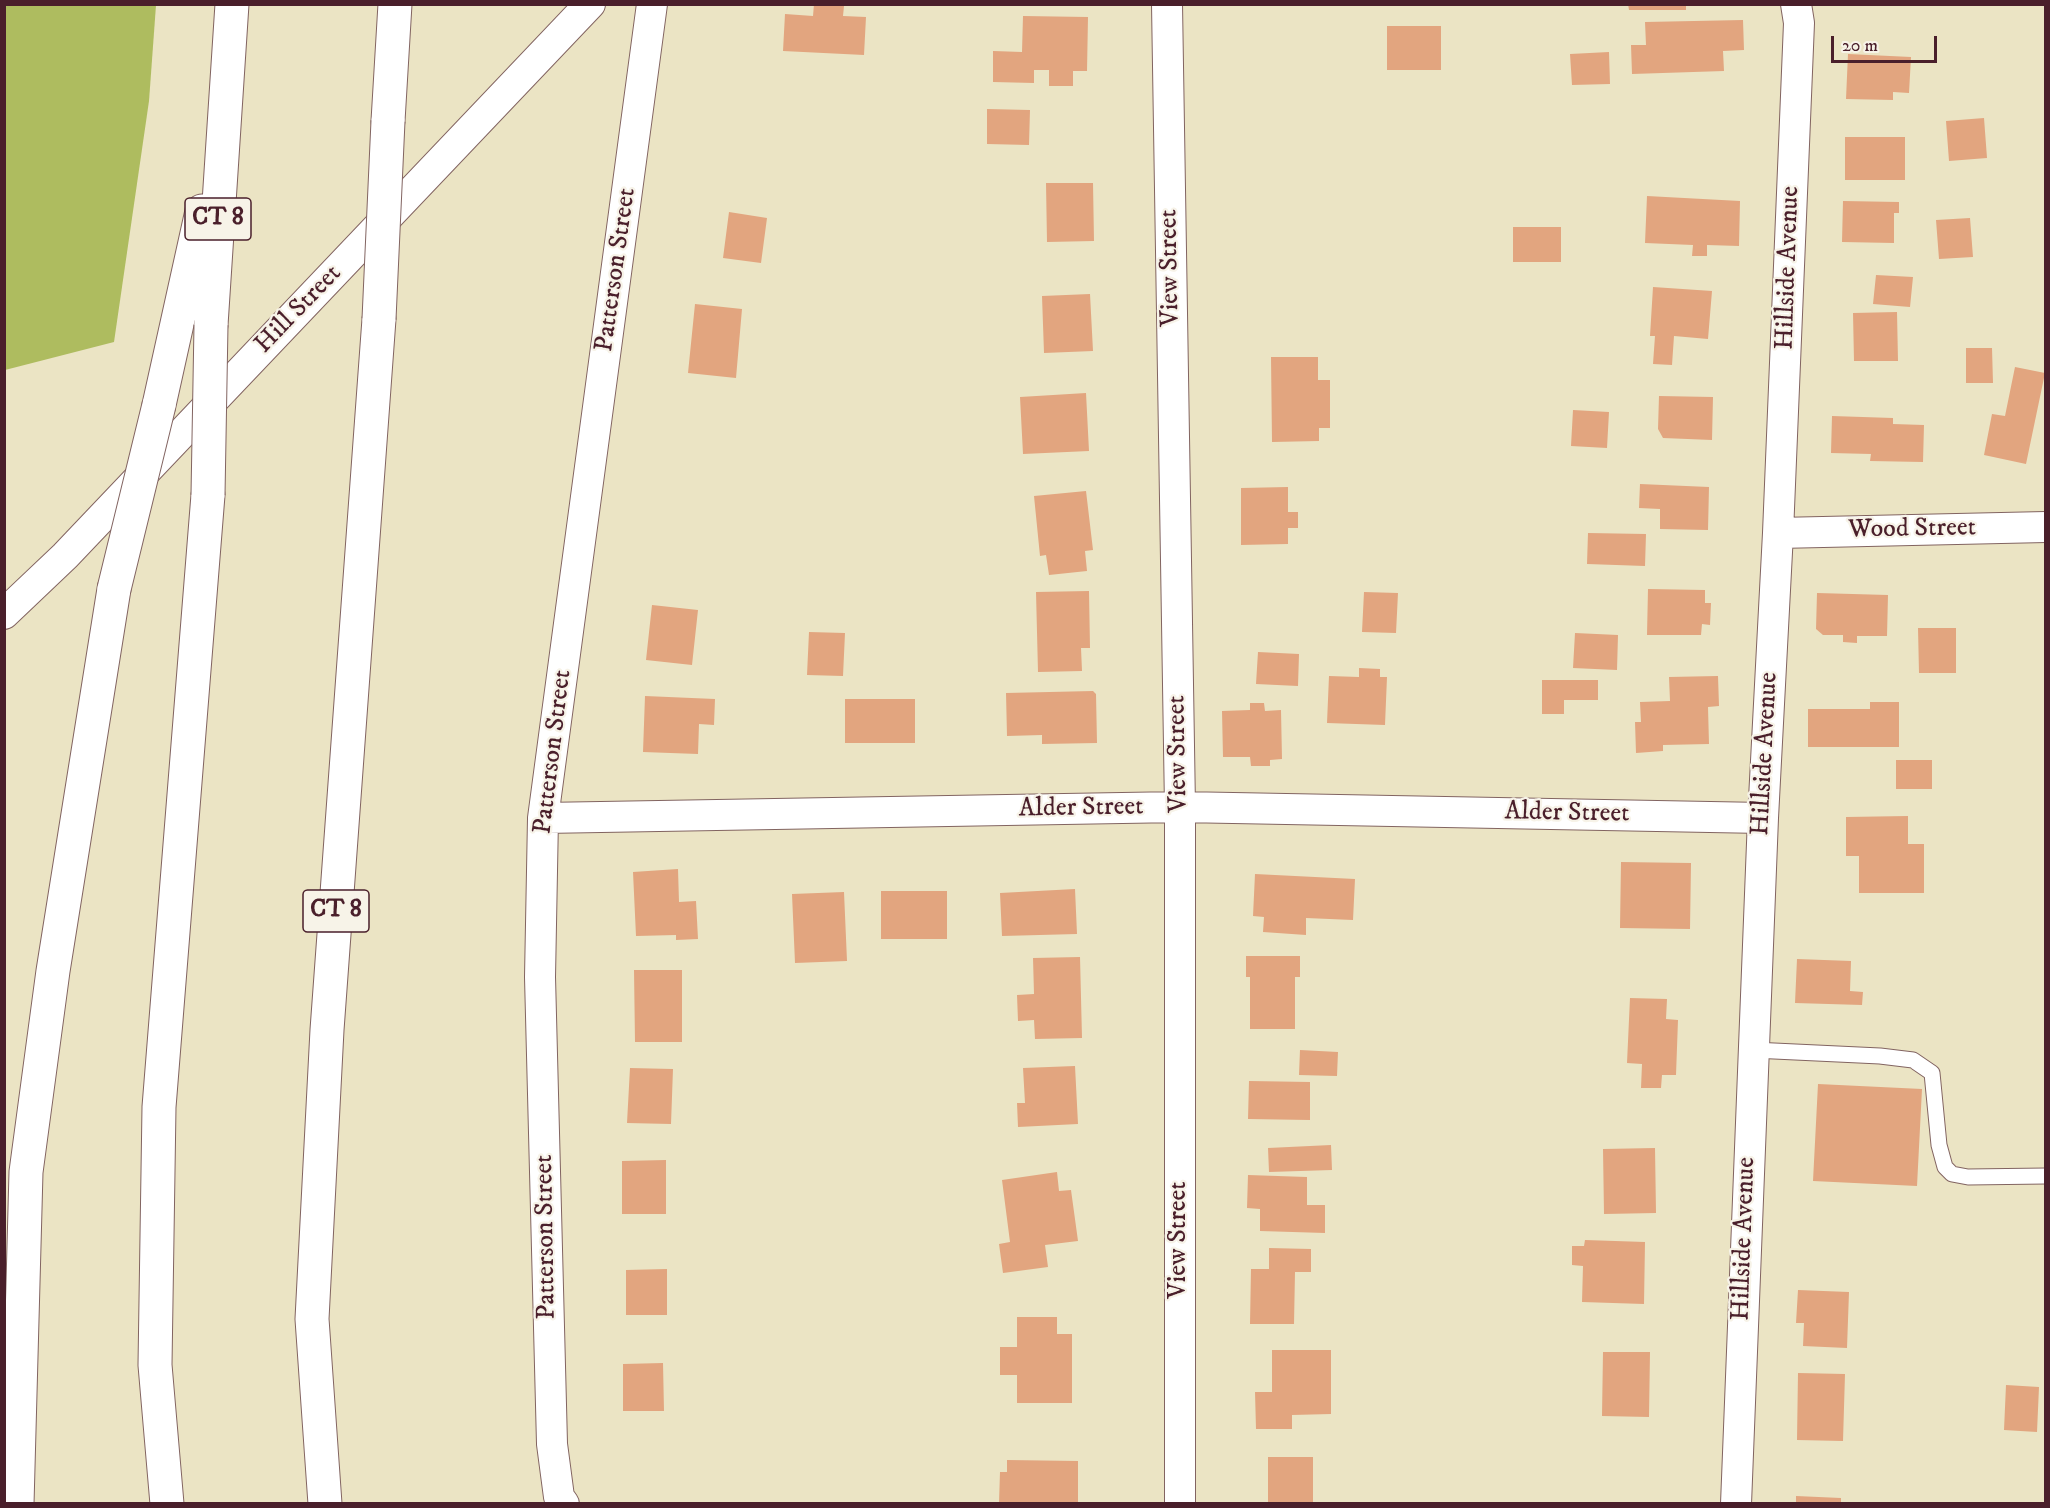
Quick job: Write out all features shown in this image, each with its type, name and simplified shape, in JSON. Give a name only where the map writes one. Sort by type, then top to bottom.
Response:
[{"type":"highway","name":"CT 8","points":[[167,1503],[154,1365],[159,1107],[208,495],[211,325],[232,4]]},
{"type":"highway","name":"CT 8","points":[[325,1503],[312,1319],[327,1030],[379,319],[395,4]]},
{"type":"highway","points":[[17,1503],[26,1173],[52,971],[114,589],[159,405],[224,113]]},
{"type":"street","name":"Hill Street","points":[[4,614],[73,548],[590,4]]},
{"type":"street","name":"Patterson Street","points":[[564,1503],[559,1497],[552,1444],[540,977],[543,818],[652,4]]},
{"type":"street","name":"View Street","points":[[1167,4],[1180,807],[1180,1503]]},
{"type":"street","name":"Hillside Avenue","points":[[1736,1503],[1762,818],[1778,533],[1799,23],[1796,4]]},
{"type":"street","name":"Wood Street","points":[[1778,533],[2046,527]]},
{"type":"street","name":"Alder Street","points":[[543,818],[1180,807],[1762,818]]},
{"type":"lane","points":[[1753,1050],[1880,1056],[1912,1060],[1932,1073],[1939,1145],[1945,1167],[1952,1174],[1968,1177],[2046,1176]]},
{"type":"green space","points":[[5,4],[156,5],[149,101],[114,342],[5,370]]},
{"type":"building","points":[[814,4],[844,6],[843,16],[866,17],[864,55],[783,51],[785,14],[813,16]]},
{"type":"building","points":[[1628,4],[1686,4],[1686,10],[1629,10]]},
{"type":"building","points":[[1023,16],[1088,17],[1087,71],[1073,71],[1073,86],[1049,86],[1049,70],[1034,70],[1034,83],[993,82],[993,51],[1022,52]]},
{"type":"building","points":[[1743,20],[1744,50],[1723,51],[1724,71],[1632,74],[1631,45],[1646,45],[1645,22]]},
{"type":"building","points":[[1387,26],[1441,26],[1441,70],[1387,70]]},
{"type":"building","points":[[1609,52],[1610,84],[1572,85],[1570,54]]},
{"type":"building","points":[[1848,54],[1911,57],[1909,93],[1893,92],[1893,100],[1846,99]]},
{"type":"building","points":[[987,109],[1030,110],[1029,145],[987,144]]},
{"type":"building","points":[[1984,118],[1987,158],[1949,161],[1946,121]]},
{"type":"building","points":[[1845,137],[1905,137],[1905,180],[1845,180]]},
{"type":"building","points":[[1046,183],[1093,183],[1094,241],[1047,242]]},
{"type":"building","points":[[1647,196],[1740,201],[1739,246],[1707,245],[1707,256],[1692,256],[1693,245],[1645,243]]},
{"type":"building","points":[[1843,201],[1899,202],[1899,213],[1894,213],[1894,243],[1842,242]]},
{"type":"building","points":[[729,212],[767,218],[761,263],[723,258]]},
{"type":"building","points":[[1970,218],[1973,257],[1939,259],[1936,220]]},
{"type":"building","points":[[1513,227],[1561,227],[1561,262],[1513,262]]},
{"type":"building","points":[[1876,275],[1913,277],[1910,307],[1873,304]]},
{"type":"building","points":[[1653,287],[1712,291],[1708,339],[1674,336],[1672,365],[1653,364],[1655,336],[1650,336]]},
{"type":"building","points":[[1090,294],[1093,351],[1044,353],[1042,296]]},
{"type":"building","points":[[695,304],[742,309],[736,378],[688,373]]},
{"type":"building","points":[[1897,312],[1898,361],[1854,361],[1853,313]]},
{"type":"building","points":[[1966,348],[1992,348],[1993,383],[1966,383]]},
{"type":"building","points":[[1271,357],[1318,357],[1318,380],[1330,380],[1330,428],[1319,428],[1319,441],[1272,442]]},
{"type":"building","points":[[2015,367],[2045,373],[2026,464],[1984,455],[1992,414],[2005,416]]},
{"type":"building","points":[[1086,393],[1089,451],[1023,454],[1020,397]]},
{"type":"building","points":[[1659,396],[1713,397],[1712,440],[1663,438],[1658,429]]},
{"type":"building","points":[[1573,410],[1609,412],[1607,448],[1571,446]]},
{"type":"building","points":[[1832,416],[1893,418],[1893,424],[1924,425],[1923,462],[1870,461],[1871,454],[1831,453]]},
{"type":"building","points":[[1640,484],[1709,487],[1708,530],[1660,529],[1660,509],[1639,508]]},
{"type":"building","points":[[1288,487],[1288,512],[1298,512],[1298,528],[1288,528],[1288,544],[1241,545],[1241,488]]},
{"type":"building","points":[[1086,491],[1093,550],[1085,551],[1087,571],[1049,575],[1046,555],[1040,556],[1034,496]]},
{"type":"building","points":[[1588,533],[1646,534],[1645,566],[1587,564]]},
{"type":"building","points":[[1648,589],[1705,590],[1705,603],[1711,603],[1710,625],[1702,624],[1701,635],[1647,635]]},
{"type":"building","points":[[1089,591],[1090,648],[1081,648],[1082,671],[1038,672],[1036,592]]},
{"type":"building","points":[[1364,592],[1398,593],[1396,633],[1362,632]]},
{"type":"building","points":[[1817,593],[1888,595],[1887,636],[1857,636],[1857,643],[1843,642],[1843,635],[1823,635],[1816,629]]},
{"type":"building","points":[[652,605],[698,610],[692,665],[646,660]]},
{"type":"building","points":[[1918,628],[1956,628],[1956,673],[1919,673]]},
{"type":"building","points":[[809,632],[845,633],[843,676],[807,675]]},
{"type":"building","points":[[1575,633],[1618,635],[1617,670],[1573,668]]},
{"type":"building","points":[[1258,652],[1299,654],[1298,686],[1256,684]]},
{"type":"building","points":[[1359,668],[1380,669],[1380,677],[1387,677],[1385,725],[1327,723],[1329,676],[1359,677]]},
{"type":"building","points":[[1718,676],[1719,706],[1708,707],[1709,744],[1663,745],[1663,751],[1636,753],[1635,722],[1641,722],[1640,702],[1670,701],[1669,677]]},
{"type":"building","points":[[1542,680],[1598,680],[1598,700],[1564,700],[1564,714],[1542,714]]},
{"type":"building","points":[[1093,691],[1096,694],[1097,743],[1042,744],[1042,735],[1007,736],[1006,693]]},
{"type":"building","points":[[645,696],[715,699],[714,725],[699,724],[698,754],[643,752]]},
{"type":"building","points":[[845,699],[915,699],[915,743],[845,743]]},
{"type":"building","points":[[1870,702],[1899,702],[1899,747],[1808,747],[1808,709],[1870,709]]},
{"type":"building","points":[[1250,703],[1264,703],[1265,711],[1281,710],[1282,759],[1270,760],[1270,766],[1251,766],[1250,757],[1223,757],[1222,711],[1250,710]]},
{"type":"building","points":[[1896,760],[1932,760],[1932,789],[1896,789]]},
{"type":"building","points":[[1908,816],[1908,844],[1924,844],[1924,893],[1859,893],[1859,856],[1846,856],[1846,817]]},
{"type":"building","points":[[1621,862],[1691,863],[1690,929],[1620,928]]},
{"type":"building","points":[[678,869],[679,902],[696,901],[698,939],[676,940],[676,935],[636,936],[633,872]]},
{"type":"building","points":[[1255,874],[1355,879],[1353,920],[1306,918],[1306,935],[1263,932],[1264,917],[1253,916]]},
{"type":"building","points":[[1075,889],[1077,934],[1002,936],[1000,893]]},
{"type":"building","points":[[881,891],[947,891],[947,939],[881,939]]},
{"type":"building","points":[[844,892],[847,961],[795,963],[792,894]]},
{"type":"building","points":[[1246,956],[1300,956],[1300,977],[1295,977],[1295,1029],[1250,1029],[1250,977],[1246,977]]},
{"type":"building","points":[[1080,957],[1082,1038],[1035,1039],[1034,1020],[1018,1021],[1017,995],[1034,994],[1033,958]]},
{"type":"building","points":[[1797,959],[1851,961],[1850,991],[1863,992],[1862,1005],[1795,1003]]},
{"type":"building","points":[[634,970],[682,970],[682,1042],[635,1042]]},
{"type":"building","points":[[1630,998],[1667,999],[1666,1019],[1678,1020],[1676,1075],[1662,1075],[1661,1088],[1641,1088],[1642,1064],[1627,1063]]},
{"type":"building","points":[[1300,1050],[1338,1052],[1337,1076],[1299,1075]]},
{"type":"building","points":[[1075,1066],[1078,1124],[1018,1127],[1017,1103],[1025,1103],[1023,1068]]},
{"type":"building","points":[[630,1068],[673,1069],[671,1124],[627,1123]]},
{"type":"building","points":[[1249,1081],[1310,1082],[1310,1120],[1248,1119]]},
{"type":"building","points":[[1818,1084],[1922,1089],[1917,1186],[1813,1181]]},
{"type":"building","points":[[1331,1145],[1332,1170],[1269,1172],[1268,1148]]},
{"type":"building","points":[[1655,1148],[1656,1213],[1604,1214],[1603,1149]]},
{"type":"building","points":[[666,1160],[666,1214],[622,1214],[622,1161]]},
{"type":"building","points":[[1057,1172],[1059,1191],[1071,1190],[1078,1241],[1045,1245],[1048,1267],[1003,1273],[999,1244],[1010,1242],[1002,1180]]},
{"type":"building","points":[[1248,1175],[1307,1177],[1307,1205],[1325,1205],[1325,1233],[1260,1231],[1260,1209],[1247,1208]]},
{"type":"building","points":[[1585,1240],[1645,1242],[1644,1304],[1582,1302],[1583,1266],[1572,1265],[1572,1246],[1584,1246]]},
{"type":"building","points":[[1269,1248],[1311,1249],[1311,1272],[1295,1272],[1294,1324],[1250,1324],[1251,1269],[1269,1269]]},
{"type":"building","points":[[667,1269],[667,1315],[626,1315],[626,1270]]},
{"type":"building","points":[[1798,1290],[1849,1292],[1847,1348],[1803,1346],[1804,1323],[1796,1323]]},
{"type":"building","points":[[1017,1317],[1057,1317],[1057,1334],[1072,1334],[1072,1403],[1017,1403],[1017,1375],[1000,1375],[1000,1347],[1017,1347]]},
{"type":"building","points":[[1272,1350],[1331,1350],[1331,1414],[1292,1415],[1292,1429],[1256,1429],[1255,1392],[1272,1392]]},
{"type":"building","points":[[1603,1352],[1650,1352],[1649,1417],[1602,1416]]},
{"type":"building","points":[[663,1363],[664,1411],[623,1411],[623,1364]]},
{"type":"building","points":[[1798,1373],[1845,1374],[1843,1441],[1797,1440]]},
{"type":"building","points":[[2006,1385],[2039,1387],[2037,1432],[2004,1430]]},
{"type":"building","points":[[1268,1457],[1313,1457],[1313,1504],[1268,1504]]},
{"type":"building","points":[[1007,1460],[1078,1461],[1078,1504],[999,1504],[1000,1472],[1007,1472]]},
{"type":"building","points":[[1796,1496],[1841,1498],[1841,1504],[1796,1504]]}]
